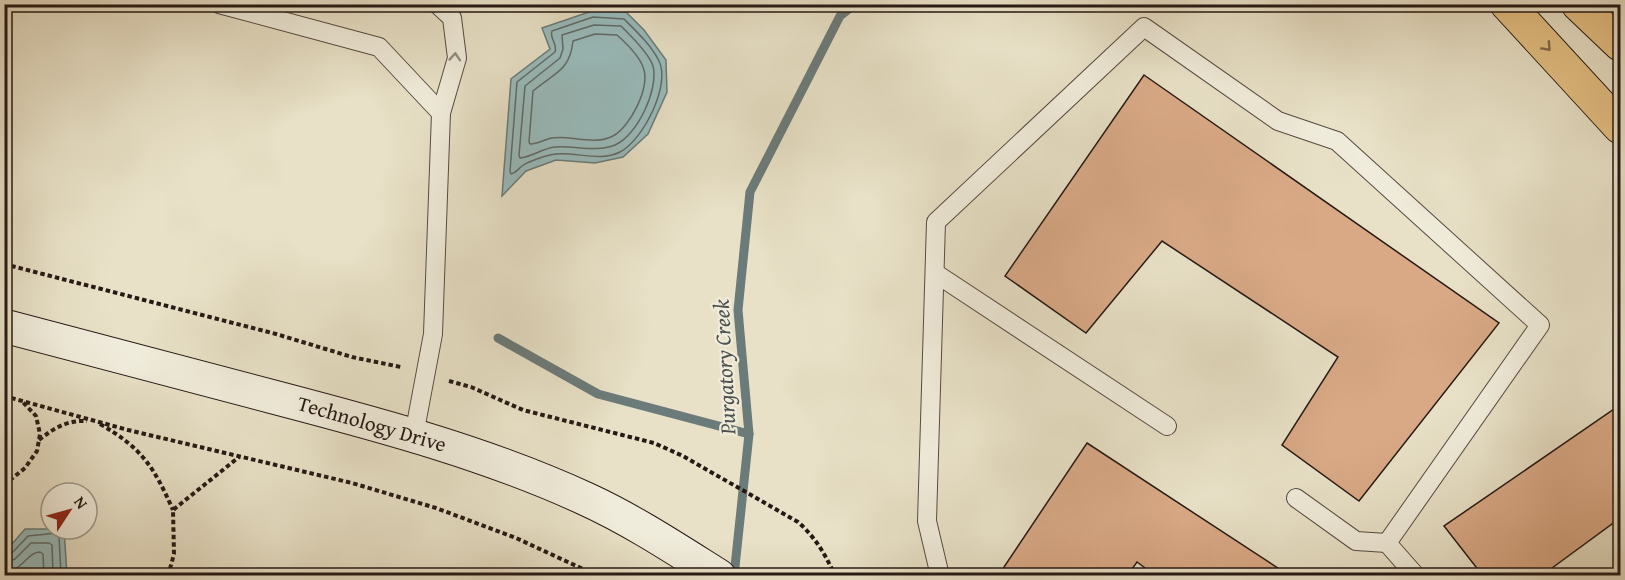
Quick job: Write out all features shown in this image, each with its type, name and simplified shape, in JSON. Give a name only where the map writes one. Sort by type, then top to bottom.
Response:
[{"type":"highway","points":[[1507,4],[1620,127]]},
{"type":"highway","points":[[1578,4],[1620,44]]},
{"type":"street","name":"Technology Drive","points":[[4,326],[452,446],[528,474],[587,500],[708,569]]},
{"type":"lane","points":[[219,4],[258,10],[379,47],[441,113]]},
{"type":"lane","points":[[414,435],[433,334],[441,113],[457,58],[452,18],[437,4]]},
{"type":"lane","points":[[940,576],[927,521],[936,222],[1144,27],[1278,121],[1337,141],[1540,325],[1387,543]]},
{"type":"lane","points":[[935,273],[1167,426]]},
{"type":"lane","points":[[1296,498],[1356,541],[1387,543],[1416,576]]},
{"type":"path","points":[[4,264],[276,334],[351,357],[383,362],[471,387],[523,410],[654,442],[683,456],[798,522],[811,533],[827,557],[835,576]]},
{"type":"path","points":[[4,396],[95,421],[352,483],[436,508],[516,538],[598,576]]},
{"type":"path","points":[[4,485],[25,468],[38,451],[36,416],[20,400]]},
{"type":"path","points":[[39,440],[52,430],[74,420],[95,421],[124,438],[139,451],[151,466],[173,510],[174,554],[168,576]]},
{"type":"path","points":[[173,510],[240,457]]},
{"type":"path","points":[[584,568],[586,576]]},
{"type":"water","points":[[592,11],[626,12],[644,30],[666,60],[667,92],[648,134],[623,157],[595,163],[556,160],[526,171],[502,196],[511,79],[550,49],[542,28]]},
{"type":"water","points":[[25,529],[39,529],[39,541],[65,541],[67,575],[5,575],[5,552]]},
{"type":"building","points":[[1144,75],[1499,323],[1359,501],[1282,445],[1338,357],[1162,241],[1086,333],[1005,276]]},
{"type":"building","points":[[1620,405],[1620,518],[1541,576],[1483,576],[1444,526]]},
{"type":"building","points":[[1087,443],[1290,576],[1156,576],[1137,562],[1127,576],[998,576]]},
{"type":"waterway","name":"Purgatory Creek","points":[[734,576],[749,434],[738,310],[750,192],[840,16],[855,4]]},
{"type":"waterway","points":[[498,338],[598,394],[749,434]]}]
